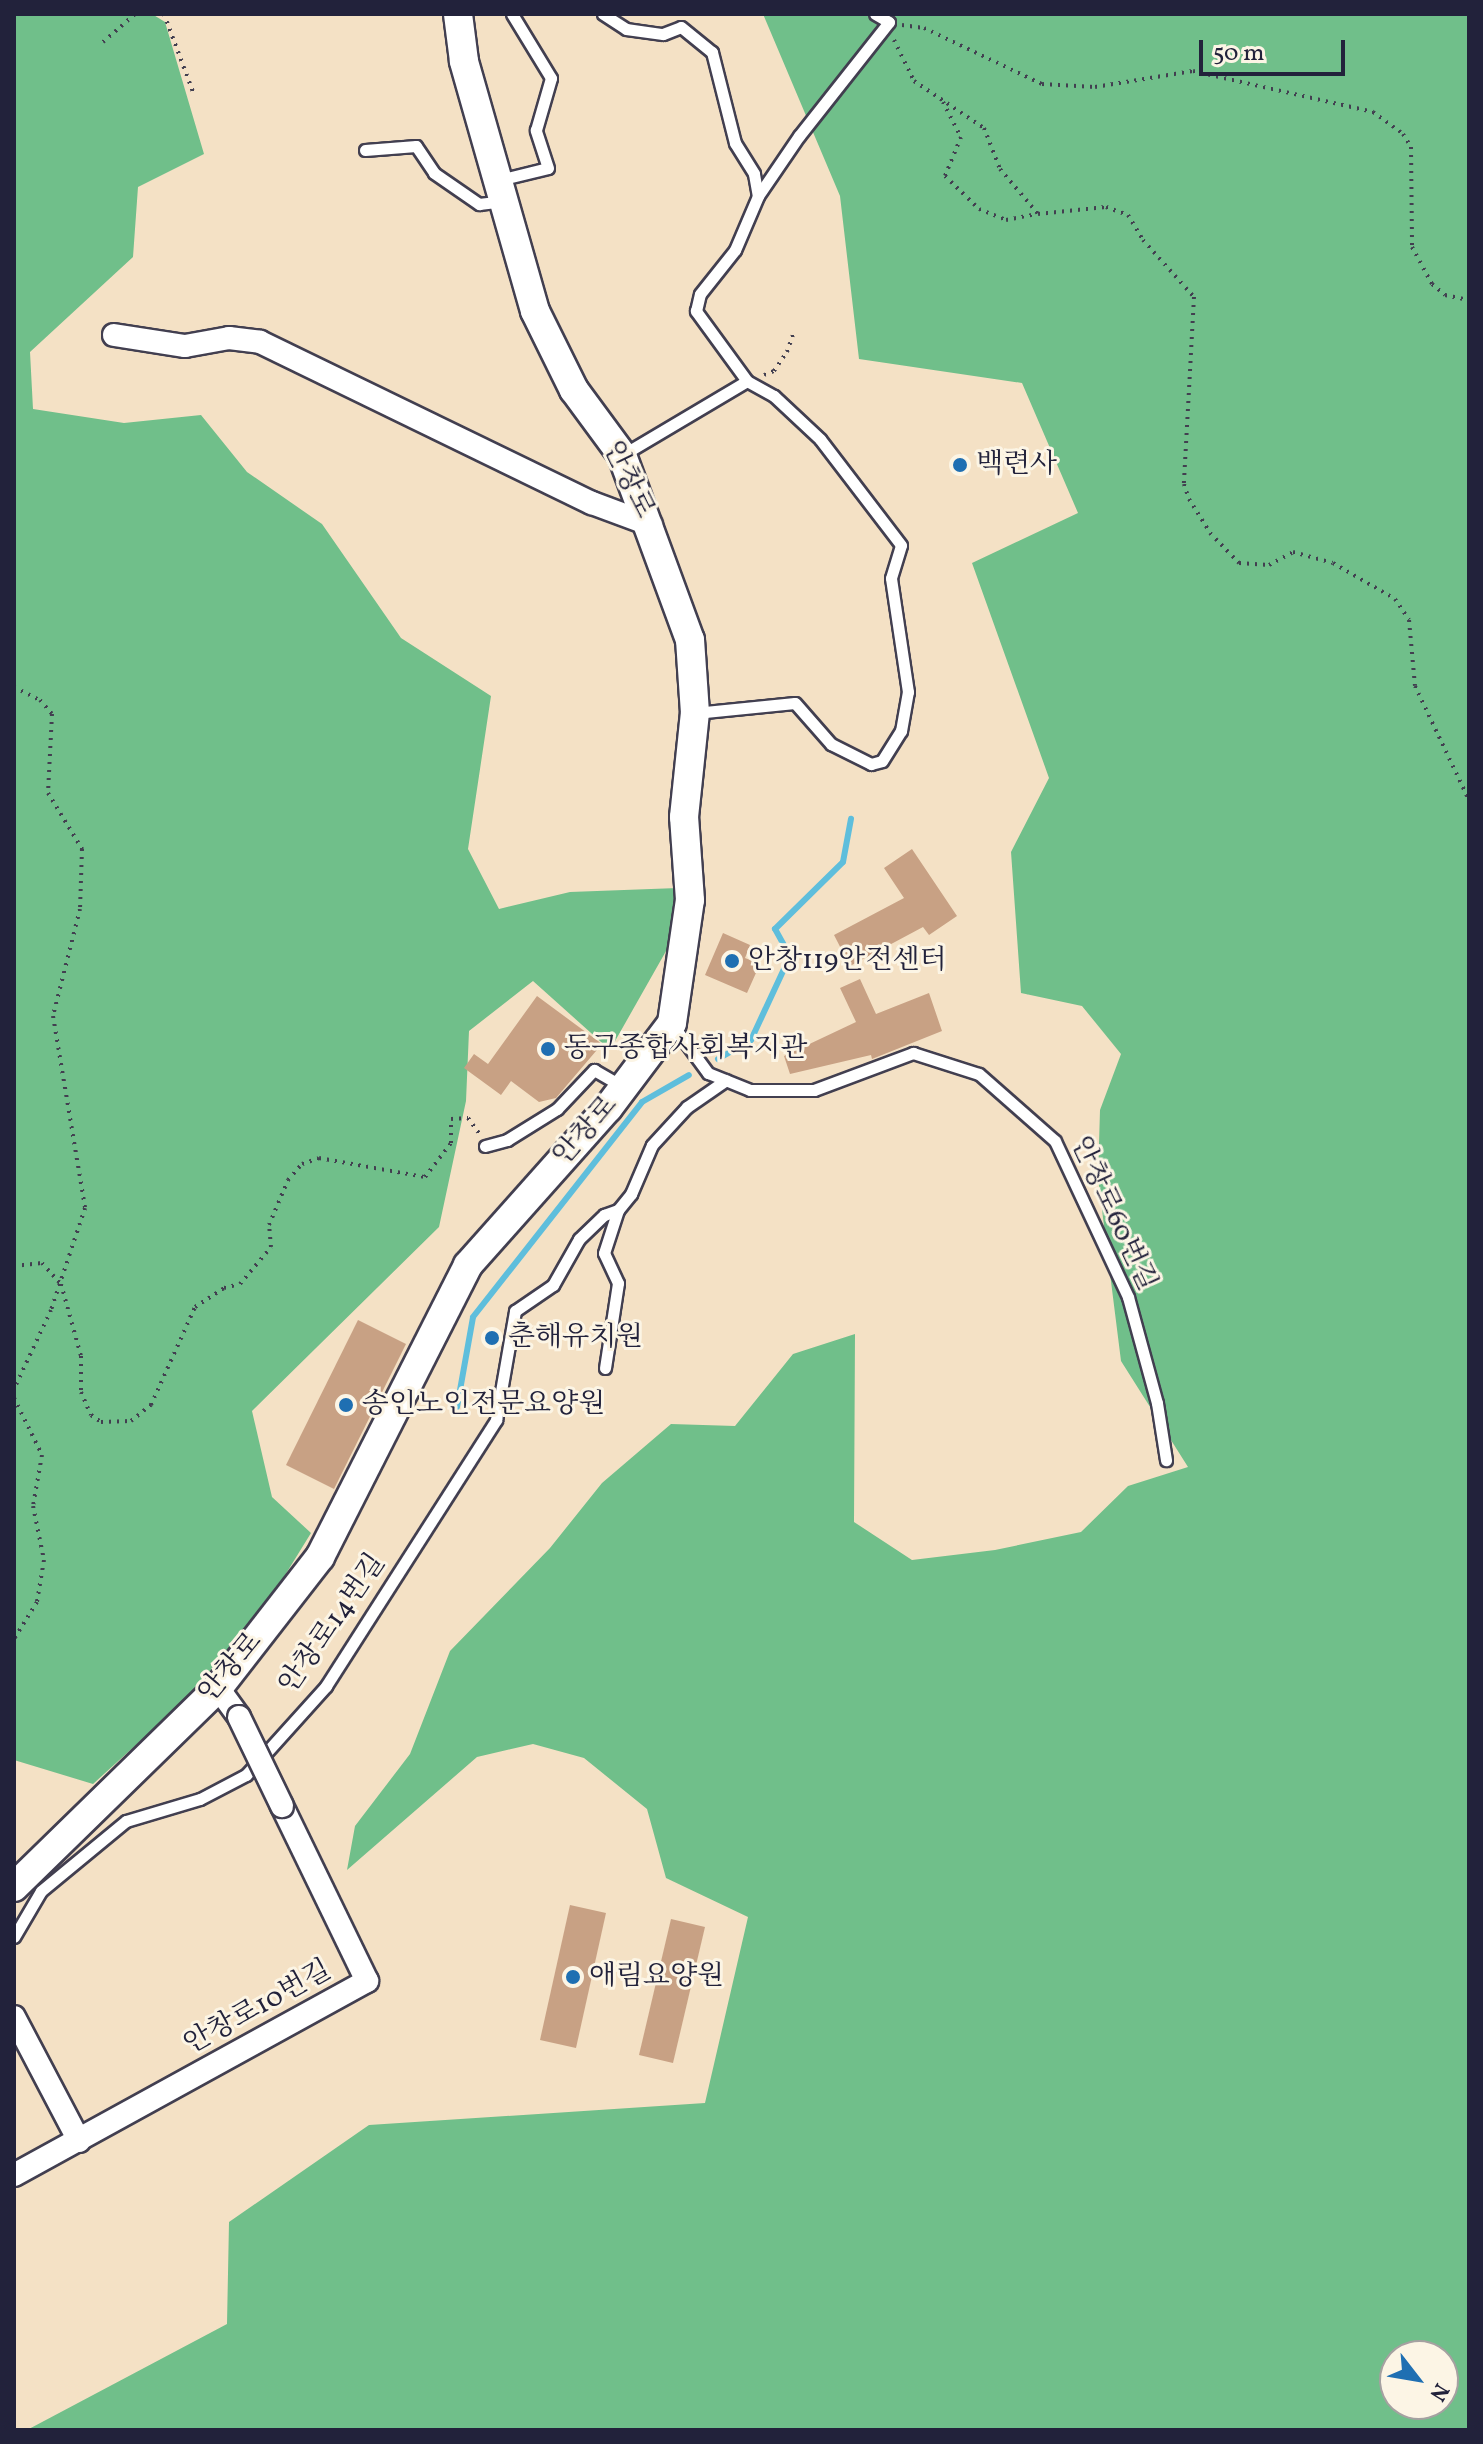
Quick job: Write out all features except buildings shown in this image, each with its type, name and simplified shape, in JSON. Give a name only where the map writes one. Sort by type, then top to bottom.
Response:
[{"type":"street","name":"안창로","points":[[14,1887],[218,1688],[320,1557],[468,1265],[624,1087],[672,1023],[690,900],[684,817],[695,713],[690,640],[651,525],[622,455],[574,390],[535,311],[464,61],[458,14]]},
{"type":"street","points":[[114,335],[185,346],[229,338],[260,342],[578,497],[651,525]]},
{"type":"street","name":"안창로10번길","points":[[14,2175],[367,1981],[239,1717],[218,1688]]},
{"type":"street","points":[[14,2017],[79,2141]]},
{"type":"lane","points":[[365,150],[416,146],[434,173],[479,204],[548,168],[536,130],[551,78],[512,14]]},
{"type":"lane","points":[[603,14],[626,29],[663,34],[681,27],[712,52],[735,143],[754,174],[758,196]]},
{"type":"lane","points":[[695,713],[795,703],[831,744],[871,764],[882,761],[901,731],[908,692],[891,578],[901,545],[820,439],[774,396],[747,381],[696,311],[700,294],[735,250],[758,196],[799,136],[889,22],[875,14]]},
{"type":"lane","points":[[622,455],[747,381]]},
{"type":"lane","name":"안창로60번길","points":[[672,1023],[708,1073],[750,1090],[814,1090],[913,1053],[979,1074],[1055,1141],[1128,1297],[1157,1403],[1166,1460]]},
{"type":"lane","points":[[485,1146],[507,1140],[557,1109],[594,1070],[624,1087]]},
{"type":"lane","points":[[605,1368],[618,1283],[604,1253],[618,1210],[631,1194],[652,1145],[687,1107],[726,1080]]},
{"type":"lane","name":"안창로14번길","points":[[14,1937],[41,1891],[113,1831],[126,1821],[200,1799],[246,1775],[326,1686],[496,1420],[515,1311],[553,1285],[579,1239],[604,1215],[618,1210]]},
{"type":"path","points":[[103,42],[135,14]]},
{"type":"path","points":[[164,14],[193,92]]},
{"type":"path","points":[[889,22],[914,81],[984,128],[1000,169],[1038,214]]},
{"type":"path","points":[[889,22],[924,28],[1042,84],[1095,87],[1193,71],[1373,112],[1403,134],[1411,147],[1412,247],[1432,284],[1445,295],[1469,300]]},
{"type":"path","points":[[941,100],[961,137],[945,176],[979,209],[1006,220],[1106,207],[1128,215],[1143,240],[1194,297],[1184,484],[1189,499],[1210,533],[1239,563],[1269,565],[1293,552],[1333,563],[1395,599],[1409,620],[1415,686],[1469,800]]},
{"type":"path","points":[[747,381],[774,371],[794,332]]},
{"type":"path","points":[[14,687],[40,700],[52,714],[48,793],[82,849],[80,909],[53,1016],[85,1208],[61,1284],[14,1389]]},
{"type":"path","points":[[1469,973],[1469,995]]},
{"type":"path","points":[[14,1266],[42,1263],[61,1284],[81,1356],[81,1392],[91,1415],[101,1422],[131,1421],[151,1405],[195,1307],[224,1288],[240,1284],[271,1247],[269,1225],[288,1180],[302,1164],[319,1158],[425,1177],[451,1143],[451,1119],[468,1118],[485,1146]]},
{"type":"path","points":[[14,1398],[42,1455],[33,1506],[44,1560],[37,1602],[14,1639]]},
{"type":"green space","points":[[14,14],[152,14],[165,22],[204,154],[138,187],[133,257],[30,352],[33,409],[124,423],[201,415],[247,472],[322,524],[401,638],[491,696],[468,849],[499,909],[570,892],[678,888],[674,937],[610,1050],[533,981],[469,1031],[466,1101],[439,1227],[252,1411],[272,1497],[311,1533],[237,1653],[93,1784],[14,1760]]},
{"type":"green space","points":[[763,14],[1469,14],[1469,2430],[27,2430],[227,2324],[229,2222],[369,2125],[705,2103],[748,1917],[666,1878],[647,1809],[584,1758],[533,1744],[477,1757],[347,1870],[355,1826],[410,1754],[450,1651],[550,1548],[602,1483],[671,1424],[735,1426],[793,1354],[855,1334],[854,1522],[912,1560],[995,1550],[1081,1532],[1128,1486],[1188,1467],[1121,1361],[1098,1178],[1100,1110],[1121,1054],[1082,1006],[1021,993],[1011,852],[1049,778],[972,563],[1078,513],[1022,383],[859,359],[840,196]]},
{"type":"waterway","points":[[718,1059],[751,1040],[790,956],[775,929],[843,862],[851,819]]},
{"type":"waterway","points":[[457,1407],[473,1317],[642,1102],[689,1075]]},
{"type":"place","name":"백련사","points":[[960,465]]},
{"type":"place","name":"안창119안전센터","points":[[732,961]]},
{"type":"place","name":"동구종합사회복지관","points":[[548,1049]]},
{"type":"place","name":"춘해유치원","points":[[492,1338]]},
{"type":"place","name":"송인노인전문요양원","points":[[346,1405]]},
{"type":"place","name":"애림요양원","points":[[573,1977]]}]
